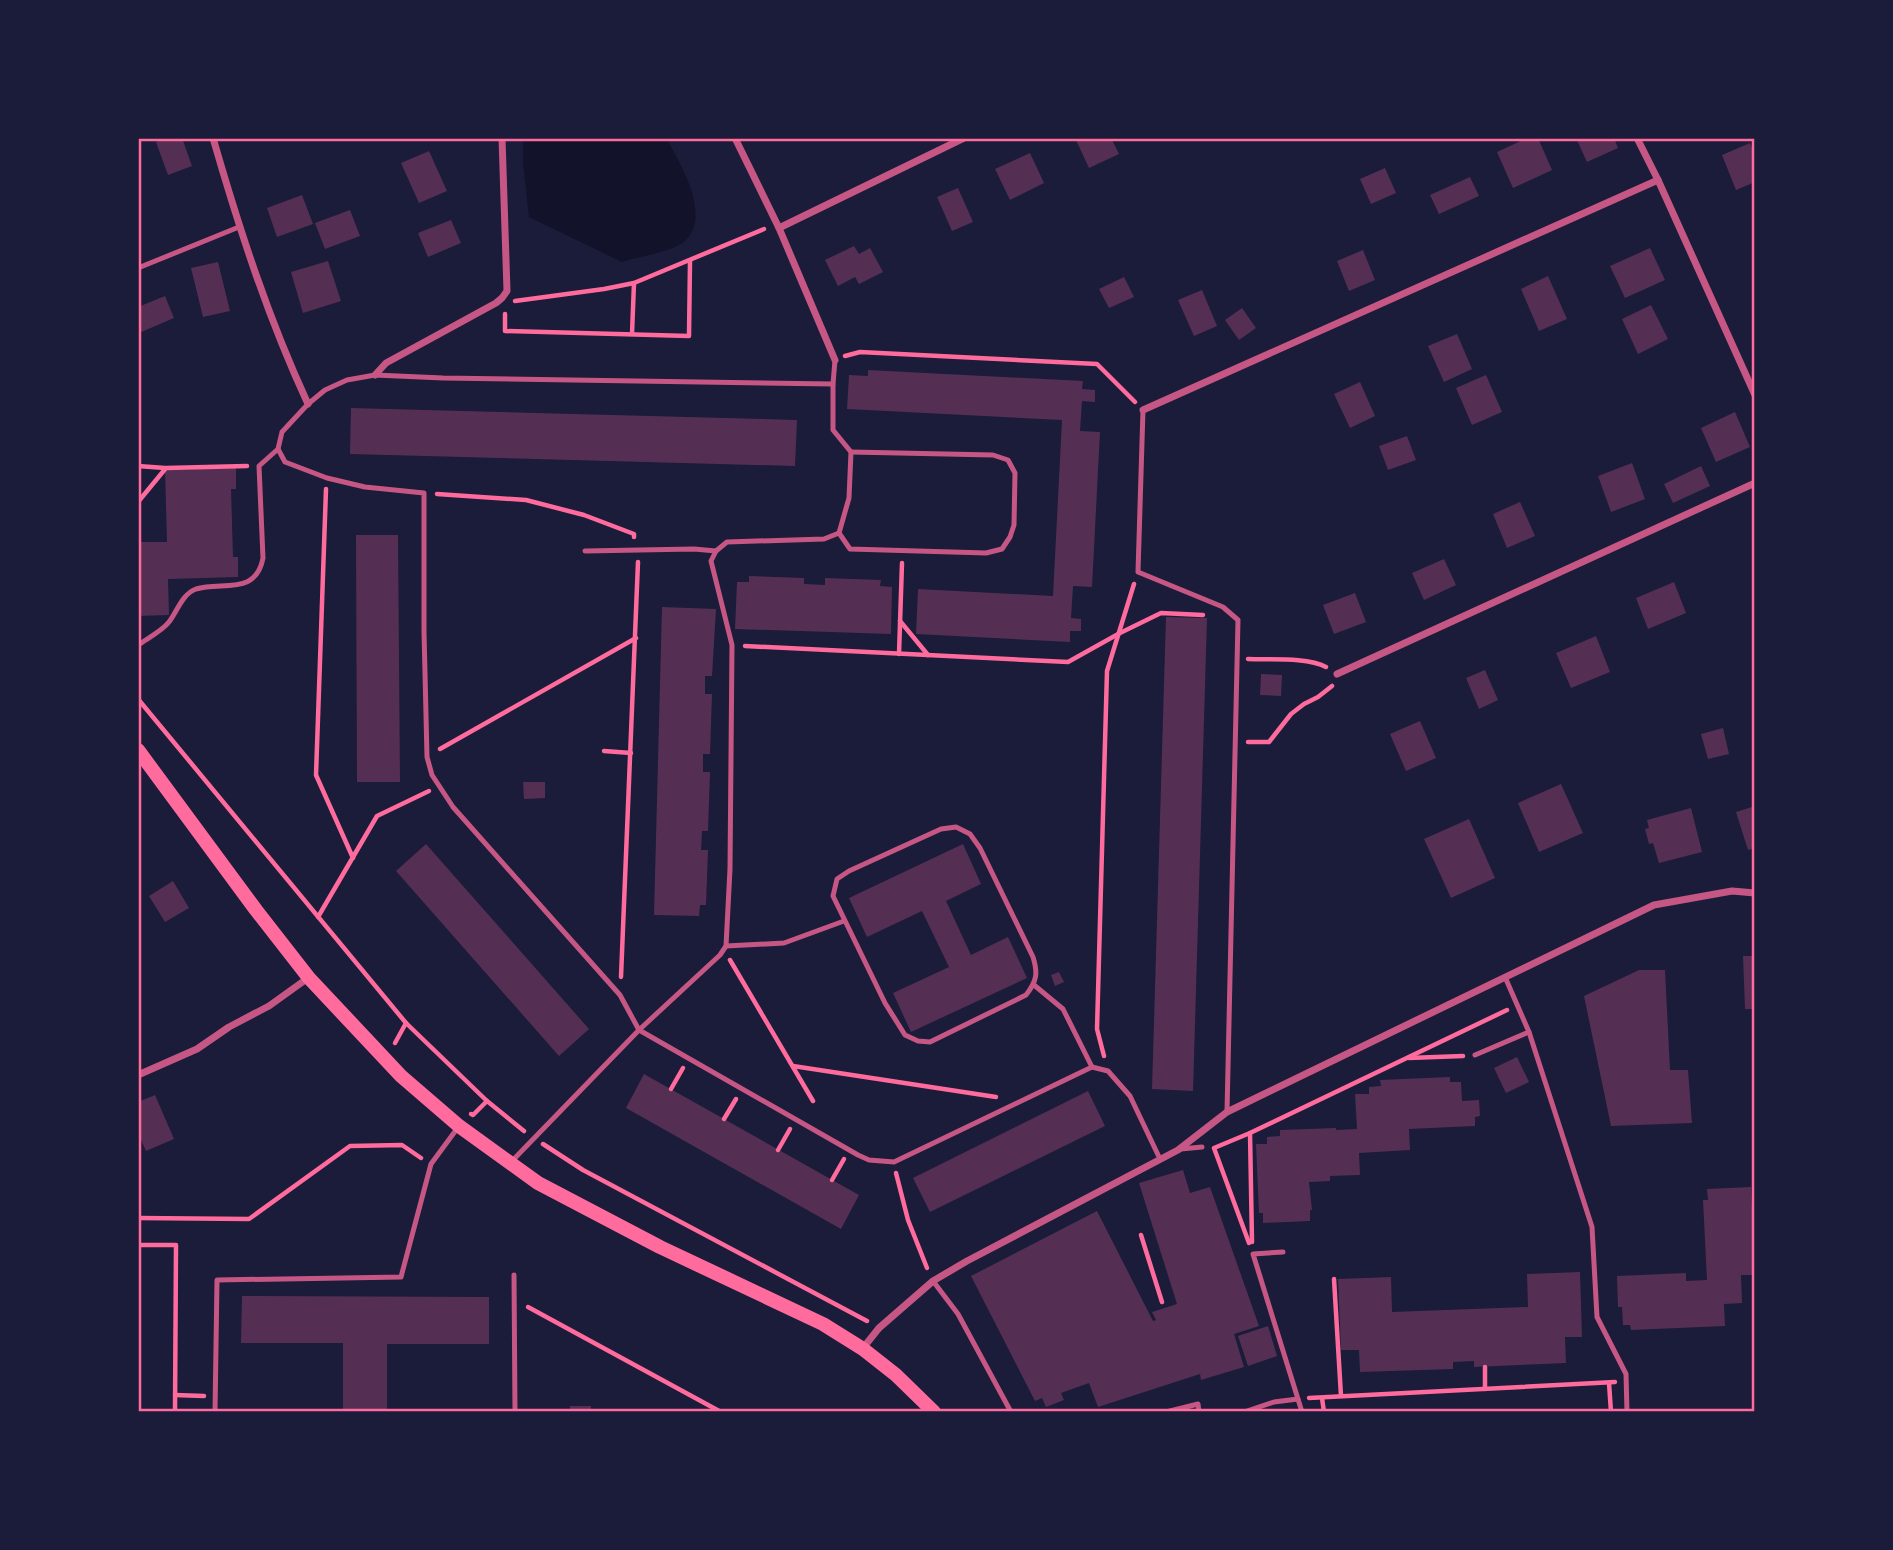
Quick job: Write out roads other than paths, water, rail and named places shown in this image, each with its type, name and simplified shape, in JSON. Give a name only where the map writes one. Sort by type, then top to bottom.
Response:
[{"type":"main road","points":[[138,750],[309,978],[401,1076],[458,1126],[538,1183],[660,1247],[823,1324],[863,1349],[896,1375],[934,1412]]},
{"type":"street","points":[[213,138],[239,227],[290,366],[308,404]]},
{"type":"street","points":[[374,375],[386,363],[504,300],[508,291],[502,138]]},
{"type":"street","points":[[735,138],[779,228],[835,360]]},
{"type":"street","points":[[779,228],[964,138]]},
{"type":"street","points":[[1637,138],[1755,395]]},
{"type":"street","points":[[1143,410],[1658,180]]},
{"type":"street","points":[[1337,674],[1755,482]]},
{"type":"street","points":[[863,1349],[879,1328],[933,1281],[1178,1150],[1227,1112],[1654,905],[1732,891],[1755,893]]},
{"type":"street","points":[[138,1075],[197,1049],[229,1027],[269,1006],[309,978]]},
{"type":"lane","points":[[138,268],[239,227]]},
{"type":"lane","points":[[509,1164],[639,1030],[720,955],[726,946],[730,869],[732,645],[711,561],[716,551],[727,542],[824,540],[839,533],[849,498],[851,452],[833,430],[832,384],[835,360]]},
{"type":"lane","points":[[138,645],[168,624],[182,601],[193,590],[236,586],[249,581],[261,570],[263,558],[259,466],[278,449],[282,432],[308,404],[325,390],[346,380],[374,375],[832,384]]},
{"type":"lane","points":[[1143,410],[1138,572],[1223,607],[1238,620],[1227,1112]]},
{"type":"lane","points":[[278,449],[285,462],[327,478],[365,487],[424,493],[427,757],[432,775],[453,807],[620,995],[639,1030],[869,1160],[894,1162],[1092,1067],[1108,1070],[1130,1096],[1160,1159]]},
{"type":"lane","points":[[839,533],[850,548],[986,553],[1002,549],[1014,525],[1016,472],[1008,460],[993,455],[851,452]]},
{"type":"lane","points":[[585,551],[716,551]]},
{"type":"lane","points":[[956,827],[970,834],[980,848],[1038,972],[1034,985],[1026,995],[930,1042],[918,1041],[905,1035],[844,921],[832,896],[836,879],[941,829],[956,827]]},
{"type":"lane","points":[[726,946],[784,943],[844,921]]},
{"type":"lane","points":[[1505,977],[1529,1032],[1592,1227],[1597,1317],[1626,1374],[1627,1412]]},
{"type":"lane","points":[[1034,985],[1063,1009],[1092,1067]]},
{"type":"lane","points":[[1475,1055],[1529,1032]]},
{"type":"lane","points":[[215,1412],[218,1280],[401,1277],[431,1164],[458,1126]]},
{"type":"lane","points":[[1178,1150],[1202,1147]]},
{"type":"lane","points":[[1283,1252],[1253,1254],[1302,1412]]},
{"type":"lane","points":[[514,1275],[515,1412]]},
{"type":"lane","points":[[933,1281],[958,1314],[1011,1412]]},
{"type":"lane","points":[[1244,1412],[1274,1402],[1298,1399]]},
{"type":"lane","points":[[1166,1412],[1198,1404],[1199,1412]]}]
